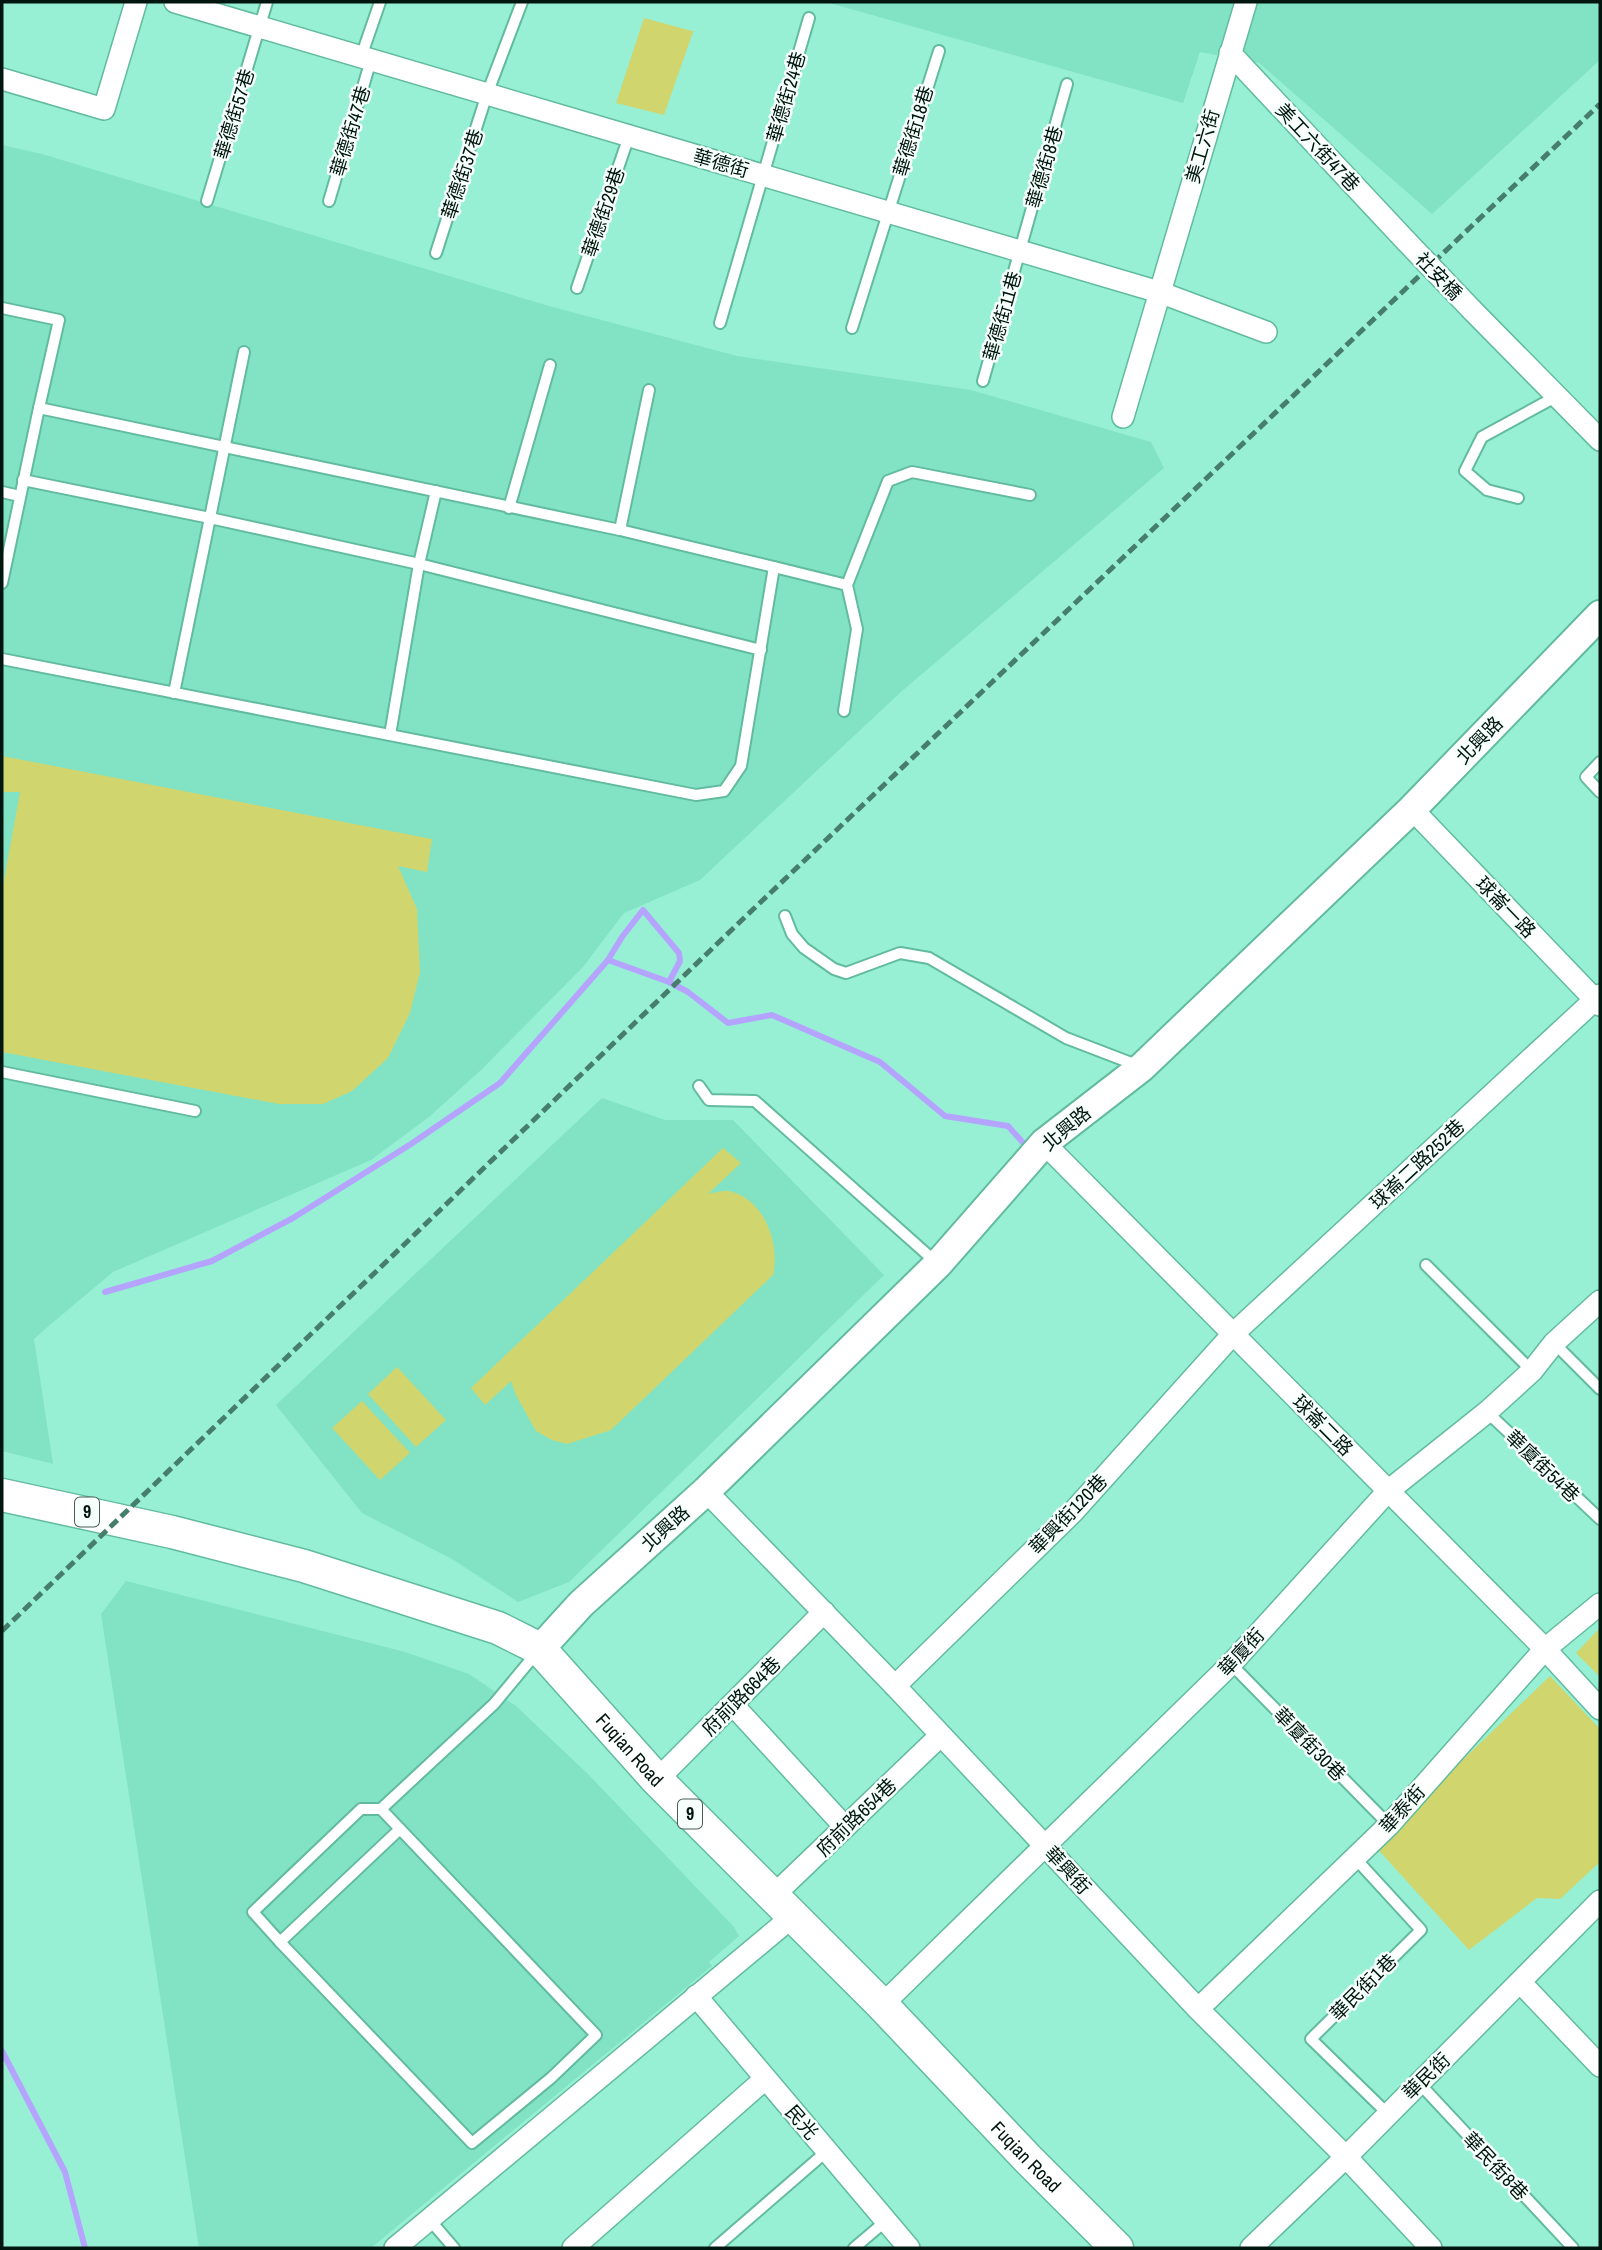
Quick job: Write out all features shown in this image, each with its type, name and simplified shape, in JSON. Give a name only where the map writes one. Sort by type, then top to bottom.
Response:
[{"type":"main road","name":"Fuqian Road","points":[[2,1495],[147,1526],[304,1566],[498,1628],[540,1649],[657,1780],[1117,2248]]},
{"type":"street","points":[[2,79],[104,109],[136,2]]},
{"type":"street","name":"華德街","points":[[174,2],[1159,292],[1266,332]]},
{"type":"street","name":"美工六街","points":[[1123,417],[1246,2]]},
{"type":"street","name":"美工六街47巷","points":[[1230,53],[1407,242]]},
{"type":"street","name":"社安橋","points":[[1407,242],[1557,396],[1599,435]]},
{"type":"street","name":"北興路","points":[[540,1649],[580,1604],[706,1491],[938,1264],[1044,1143],[1142,1067],[1412,809],[1600,615]]},
{"type":"street","name":"球崙一路","points":[[1412,809],[1598,1000]]},
{"type":"street","name":"球崙二路252巷","points":[[1233,1334],[1598,1000]]},
{"type":"street","name":"球崙二路","points":[[1044,1143],[1545,1649],[1600,1709]]},
{"type":"street","name":"華廈街","points":[[882,2006],[1231,1664],[1388,1491],[1487,1412],[1532,1371],[1553,1343],[1600,1301]]},
{"type":"street","name":"華興街120巷","points":[[895,1686],[1073,1512],[1233,1334]]},
{"type":"street","name":"華興街","points":[[706,1491],[895,1686],[1198,2009],[1346,2157],[1432,2248]]},
{"type":"street","name":"華泰街","points":[[1198,2009],[1389,1825],[1545,1649],[1600,1604]]},
{"type":"street","name":"府前路664巷","points":[[657,1780],[824,1612]]},
{"type":"street","points":[[733,1705],[845,1827]]},
{"type":"street","name":"府前路654巷","points":[[395,2248],[696,1996],[782,1907],[845,1827],[940,1736]]},
{"type":"street","name":"華民街","points":[[1251,2248],[1346,2157],[1600,1901]]},
{"type":"street","points":[[1521,1983],[1599,2063]]},
{"type":"street","name":"民光","points":[[696,1996],[909,2248]]},
{"type":"street","points":[[573,2248],[765,2080]]},
{"type":"lane","name":"華德街57巷","points":[[207,201],[267,2]]},
{"type":"lane","name":"華德街47巷","points":[[329,201],[380,2]]},
{"type":"lane","name":"華德街37巷","points":[[436,253],[487,94],[522,2]]},
{"type":"lane","name":"華德街24巷","points":[[720,323],[809,18]]},
{"type":"lane","name":"華德街18巷","points":[[852,328],[939,51]]},
{"type":"lane","name":"華德街8巷","points":[[1020,251],[1067,84]]},
{"type":"lane","name":"華德街29巷","points":[[577,288],[629,136]]},
{"type":"lane","name":"華德街11巷","points":[[983,381],[1020,251]]},
{"type":"lane","points":[[2,308],[59,320],[2,583]]},
{"type":"lane","points":[[174,693],[244,352]]},
{"type":"lane","points":[[509,508],[550,365]]},
{"type":"lane","points":[[620,530],[649,390]]},
{"type":"lane","points":[[1518,498],[1487,490],[1465,471],[1482,437],[1557,396]]},
{"type":"lane","points":[[39,408],[620,530],[847,584]]},
{"type":"lane","points":[[844,711],[857,629],[847,584],[888,481],[912,472],[1030,495]]},
{"type":"lane","points":[[23,480],[419,564],[761,650]]},
{"type":"lane","points":[[390,735],[419,564],[436,491]]},
{"type":"lane","points":[[2,492],[20,496]]},
{"type":"lane","points":[[2,659],[696,795],[724,791],[741,766],[774,567]]},
{"type":"lane","points":[[1600,762],[1586,777],[1600,792]]},
{"type":"lane","points":[[785,916],[792,934],[804,947],[834,969],[846,972],[900,953],[929,958],[1066,1038],[1142,1067]]},
{"type":"lane","points":[[2,1072],[195,1111]]},
{"type":"lane","points":[[699,1086],[709,1100],[755,1101],[938,1264]]},
{"type":"lane","points":[[1426,1265],[1532,1371]]},
{"type":"lane","points":[[1553,1343],[1600,1389]]},
{"type":"lane","name":"華廈街54巷","points":[[1487,1412],[1600,1519]]},
{"type":"lane","points":[[382,1810],[494,1704],[540,1649]]},
{"type":"lane","name":"華廈街30巷","points":[[1231,1664],[1389,1825]]},
{"type":"lane","points":[[361,1809],[382,1810],[400,1829],[596,2035],[472,2143],[253,1912],[361,1809]]},
{"type":"lane","points":[[281,1942],[400,1829]]},
{"type":"lane","name":"華民街1巷","points":[[1355,1858],[1421,1930],[1311,2039],[1387,2113]]},
{"type":"lane","name":"華民街8巷","points":[[1419,2083],[1573,2248]]},
{"type":"lane","points":[[715,2248],[827,2151]]},
{"type":"lane","points":[[429,2219],[454,2248]]},
{"type":"lane","points":[[854,2248],[887,2220]]},
{"type":"shaded area","points":[[826,2],[1600,2],[1600,60],[1432,214],[1259,63],[1200,52],[1183,103]]},
{"type":"shaded area","points":[[644,18],[696,32],[693,32],[664,115],[616,103]]},
{"type":"shaded area","points":[[2,145],[42,154],[549,306],[737,356],[971,390],[1151,442],[1164,468],[902,691],[700,880],[624,913],[583,967],[480,1071],[429,1117],[371,1160],[113,1272],[34,1339],[53,1464],[2,1451]]},
{"type":"shaded area","points":[[2,756],[432,839],[427,872],[398,866],[417,909],[420,972],[410,1013],[388,1058],[352,1091],[323,1104],[279,1104],[2,1052],[2,891],[20,792],[2,792]]},
{"type":"shaded area","points":[[602,1098],[665,1120],[733,1120],[884,1275],[569,1582],[518,1602],[452,1559],[362,1513],[276,1405]]},
{"type":"shaded area","points":[[723,1148],[741,1163],[708,1194],[729,1191],[742,1196],[761,1213],[772,1237],[775,1263],[773,1275],[611,1430],[567,1444],[552,1440],[536,1431],[511,1381],[485,1405],[471,1388]]},
{"type":"shaded area","points":[[397,1367],[446,1420],[416,1447],[368,1394]]},
{"type":"shaded area","points":[[362,1401],[410,1453],[380,1480],[332,1428]]},
{"type":"shaded area","points":[[126,1581],[405,1652],[469,1674],[516,1706],[589,1775],[734,1927],[739,1936],[709,1962],[712,1966],[371,2248],[199,2248],[101,1614]]},
{"type":"shaded area","points":[[1600,1628],[1600,1677],[1576,1653]]},
{"type":"shaded area","points":[[1550,1676],[1600,1729],[1600,1862],[1560,1899],[1537,1898],[1469,1950],[1374,1845]]},
{"type":"waterway","points":[[608,960],[643,910],[679,953],[680,961],[669,982]]},
{"type":"waterway","points":[[105,1292],[212,1261],[293,1218],[411,1144],[500,1083],[608,960],[669,982],[688,992],[728,1023],[772,1015],[880,1062],[945,1116],[1008,1126],[1026,1146]]},
{"type":"waterway","points":[[2,2051],[65,2172],[85,2248]]},
{"type":"railway","points":[[2,1631],[744,918],[1600,104]]}]
